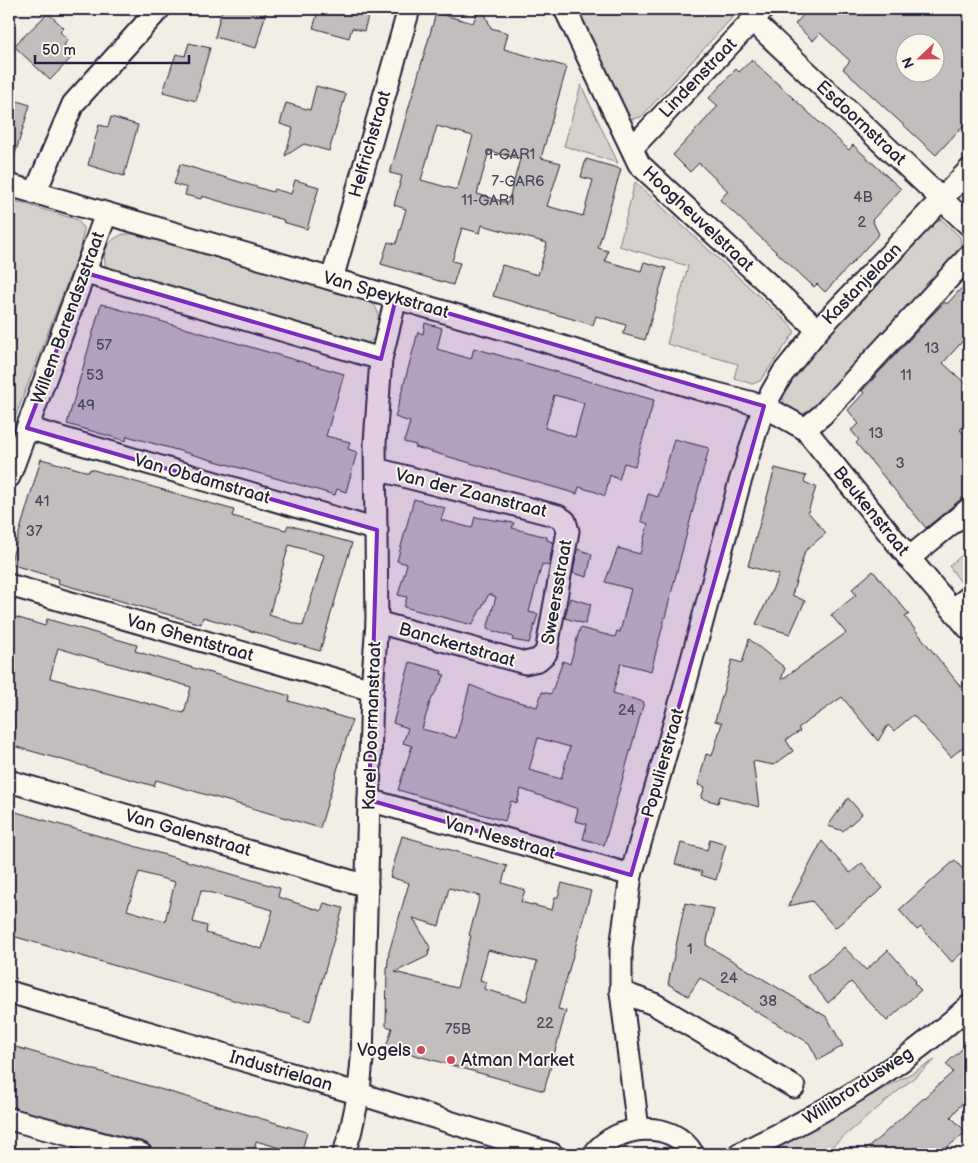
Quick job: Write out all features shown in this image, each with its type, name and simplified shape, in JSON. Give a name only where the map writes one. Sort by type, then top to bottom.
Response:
[{"type":"street","points":[[35,193],[73,104],[159,9]]},
{"type":"street","name":"Helfrichstraat","points":[[332,279],[409,9]]},
{"type":"street","name":"Hoogheuvelstraat","points":[[565,9],[639,164],[650,177],[818,330]]},
{"type":"street","name":"Lindenstraat","points":[[632,148],[758,15]]},
{"type":"street","name":"Esdoornstraat","points":[[758,15],[969,225]]},
{"type":"street","name":"Kastanjelaan","points":[[764,406],[783,373],[818,330],[969,170]]},
{"type":"street","name":"Van Speykstraat","points":[[9,185],[576,350],[699,389],[764,406]]},
{"type":"street","name":"Willem Barendszstraat","points":[[9,477],[86,273],[106,214]]},
{"type":"street","points":[[805,429],[822,415],[969,256]]},
{"type":"street","points":[[86,273],[380,359]]},
{"type":"street","name":"Karel Doormanstraat","points":[[344,1154],[360,1094],[372,690],[377,622],[375,443],[380,359],[396,298]]},
{"type":"street","name":"Beukenstraat","points":[[764,406],[805,429],[909,558],[961,603],[969,629]]},
{"type":"street","name":"Populierstraat","points":[[638,1129],[621,992],[621,948],[631,875],[739,485],[764,406]]},
{"type":"street","name":"Van Obdamstraat","points":[[27,428],[377,530]]},
{"type":"street","name":"Van der Zaanstraat","points":[[376,469],[558,516],[565,521]]},
{"type":"street","points":[[909,558],[969,509]]},
{"type":"street","name":"Sweersstraat","points":[[538,660],[546,652],[568,531],[565,521]]},
{"type":"street","name":"Van Ghentstraat","points":[[9,585],[372,690]]},
{"type":"street","name":"Banckertstraat","points":[[377,622],[525,664],[538,660]]},
{"type":"street","name":"Van Galenstraat","points":[[9,781],[366,886]]},
{"type":"street","name":"Van Nesstraat","points":[[369,800],[631,875]]},
{"type":"street","name":"Industrielaan","points":[[9,992],[360,1094],[552,1154]]},
{"type":"street","points":[[621,992],[654,1004],[794,1087]]},
{"type":"street","name":"Willibrordusweg","points":[[739,1154],[802,1123],[884,1074],[939,1032],[969,1006]]},
{"type":"street","points":[[9,1119],[141,1154]]},
{"type":"street","points":[[594,1154],[606,1141],[622,1133],[638,1129],[657,1130],[675,1137],[690,1149],[693,1154]]},
{"type":"highlighted area","points":[[86,273],[381,359],[396,298],[764,406],[631,875],[369,800],[377,530],[27,428]]},
{"type":"shaded area","points":[[576,9],[740,9],[641,117],[632,119],[627,117]]},
{"type":"shaded area","points":[[581,85],[618,163],[564,146]]},
{"type":"shaded area","points":[[635,182],[788,323],[795,332],[760,381],[752,384],[734,378],[738,364],[667,344],[688,266],[619,246]]},
{"type":"shaded area","points":[[9,199],[78,220],[84,230],[79,252],[9,433]]},
{"type":"shaded area","points":[[941,219],[960,237],[961,247],[809,416],[798,414],[789,409],[783,400],[783,395],[785,387],[794,372],[929,221]]},
{"type":"shaded area","points":[[123,234],[134,234],[368,300],[378,312],[375,338],[365,345],[345,344],[347,337],[181,289],[180,294],[106,269],[105,252],[107,247],[113,240]]},
{"type":"shaded area","points":[[969,549],[969,584],[965,588],[949,566]]},
{"type":"shaded area","points":[[935,1060],[823,1154],[766,1154]]},
{"type":"building","points":[[222,9],[267,9],[256,48],[215,37]]},
{"type":"building","points":[[319,9],[370,9],[364,31],[352,28],[349,38],[313,28]]},
{"type":"building","points":[[479,9],[483,9],[491,28],[508,33],[504,49],[567,67],[541,158],[561,163],[547,206],[583,216],[593,180],[581,177],[586,159],[621,169],[598,248],[608,251],[605,261],[641,271],[644,262],[666,268],[645,340],[623,334],[626,325],[596,316],[593,325],[493,296],[502,265],[538,275],[547,243],[482,225],[480,233],[462,228],[452,261],[460,263],[453,285],[381,264],[388,242],[396,244],[406,209],[394,205],[402,176],[390,173],[436,13],[473,23]],"holes":[[[437,126],[473,136],[457,190],[421,180]],[[489,151],[520,159],[508,203],[477,194]]]},
{"type":"building","points":[[809,9],[969,9],[969,119],[936,155],[843,69],[850,61],[820,33],[813,41],[795,24]]},
{"type":"building","points":[[48,13],[64,28],[60,32],[68,40],[64,45],[74,55],[50,80],[14,46]]},
{"type":"building","points":[[189,43],[210,48],[196,101],[163,92],[176,54],[185,56]]},
{"type":"building","points":[[752,60],[849,150],[853,145],[901,189],[872,220],[879,234],[825,292],[817,284],[814,287],[720,200],[728,191],[699,163],[690,172],[673,155],[718,106],[709,98],[736,69],[739,72]]},
{"type":"building","points":[[316,86],[346,94],[329,151],[304,144],[285,156],[293,128],[280,124],[286,103],[310,110]]},
{"type":"building","points":[[14,100],[30,105],[13,161],[9,161],[9,112]]},
{"type":"building","points":[[111,117],[138,125],[124,176],[88,165],[99,125],[108,127]]},
{"type":"building","points":[[180,164],[273,192],[274,189],[291,194],[295,180],[319,187],[307,229],[283,222],[284,220],[202,196],[201,199],[185,195],[187,188],[174,184]]},
{"type":"building","points":[[969,280],[969,334],[943,363],[969,387],[969,420],[960,430],[969,438],[969,495],[961,499],[926,528],[856,443],[859,440],[851,430],[859,424],[848,410],[864,393],[862,391],[931,316],[945,302],[947,304]]},
{"type":"building","points":[[101,304],[344,374],[326,436],[350,442],[348,449],[357,452],[346,492],[337,489],[335,495],[127,436],[126,441],[67,424]]},
{"type":"building","points":[[425,323],[442,328],[437,349],[471,359],[474,348],[654,400],[635,466],[624,463],[619,480],[610,475],[605,496],[579,487],[577,494],[415,447],[416,445],[404,442],[410,422],[395,417],[418,332],[423,334]],"holes":[[[554,395],[584,403],[575,437],[545,428]]]},
{"type":"building","points":[[674,439],[709,448],[651,671],[621,663],[613,693],[644,702],[604,845],[583,839],[587,824],[575,821],[578,809],[521,789],[517,803],[511,801],[505,821],[398,790],[412,746],[403,743],[408,728],[393,723],[410,662],[442,671],[441,674],[445,675],[430,702],[422,729],[456,738],[470,685],[497,696],[537,707],[542,692],[551,694],[563,661],[570,664],[580,628],[615,637],[617,631],[620,632],[631,589],[605,582],[618,548],[640,554],[648,524],[641,521],[648,494],[658,497]],"holes":[[[538,738],[570,747],[561,779],[529,770]]]},
{"type":"building","points":[[41,459],[89,472],[90,469],[234,510],[232,516],[286,530],[288,525],[352,543],[320,651],[203,617],[201,624],[58,583],[59,579],[10,564]],"holes":[[[289,545],[324,555],[303,626],[269,615]]]},
{"type":"building","points":[[775,468],[806,476],[804,482],[816,487],[808,512],[826,533],[805,551],[792,595],[805,601],[790,634],[756,624],[779,575],[748,566]]},
{"type":"building","points":[[414,499],[445,508],[441,520],[472,528],[475,517],[514,523],[512,528],[547,537],[547,540],[553,542],[549,566],[542,564],[529,612],[538,614],[529,643],[512,640],[513,637],[487,629],[496,597],[489,594],[472,625],[404,607],[407,597],[398,595],[407,564],[397,561]]},
{"type":"building","points":[[577,549],[592,554],[587,577],[573,573]]},
{"type":"building","points":[[873,571],[909,614],[905,617],[969,697],[969,742],[951,757],[913,715],[894,731],[888,725],[878,741],[842,697],[798,728],[800,731],[786,740],[793,751],[774,765],[753,761],[759,807],[720,796],[718,803],[701,798],[705,787],[698,785],[706,754],[712,756],[722,723],[715,721],[732,660],[742,663],[749,639],[785,668],[781,680],[846,633],[831,615],[856,595],[852,589]]},
{"type":"building","points":[[570,598],[591,604],[585,624],[565,618]]},
{"type":"building","points":[[9,615],[45,626],[47,619],[137,645],[135,651],[290,696],[289,701],[352,720],[320,828],[156,780],[154,786],[10,745],[15,728],[9,726]],"holes":[[[58,648],[191,687],[184,713],[50,678]]]},
{"type":"building","points":[[848,798],[862,814],[843,831],[828,826]]},
{"type":"building","points":[[9,810],[280,888],[278,897],[321,911],[324,903],[343,908],[310,1022],[292,1015],[254,1006],[9,935]],"holes":[[[139,872],[175,882],[165,921],[127,910]],[[201,890],[273,910],[262,949],[206,933],[207,926],[193,922]]]},
{"type":"building","points":[[402,836],[507,866],[502,883],[525,890],[521,902],[552,910],[555,897],[558,897],[562,883],[591,891],[558,1009],[566,1011],[544,1091],[386,1047],[392,1028],[386,1026],[389,952],[409,883],[390,877]],"holes":[[[449,888],[480,896],[457,988],[395,972],[428,956],[430,947],[413,918],[439,926]],[[488,950],[537,962],[526,1001],[484,989],[486,982],[480,980]]]},
{"type":"building","points":[[710,839],[726,844],[716,880],[701,875],[702,872],[675,864],[681,843],[707,850]]},
{"type":"building","points":[[822,841],[850,873],[862,863],[883,888],[835,928],[812,901],[788,906]]},
{"type":"building","points":[[955,860],[969,877],[969,946],[952,962],[921,927],[917,930],[899,910]]},
{"type":"building","points":[[685,903],[714,909],[706,945],[827,1017],[843,1046],[818,1060],[809,1043],[700,978],[688,996],[668,984]]},
{"type":"building","points":[[844,947],[866,970],[888,950],[916,981],[914,983],[921,990],[887,1021],[851,982],[828,1003],[807,976],[825,964]]},
{"type":"building","points":[[9,1045],[307,1132],[301,1154],[256,1141],[254,1154],[168,1154],[153,1150],[144,1142],[9,1107]]},
{"type":"building","points":[[962,1049],[969,1057],[969,1094],[951,1117],[966,1132],[939,1154],[861,1154],[953,1072],[946,1064]]},
{"type":"place","name":"Vogels","points":[[421,1050]]},
{"type":"place","name":"Atman Market","points":[[451,1060]]}]
